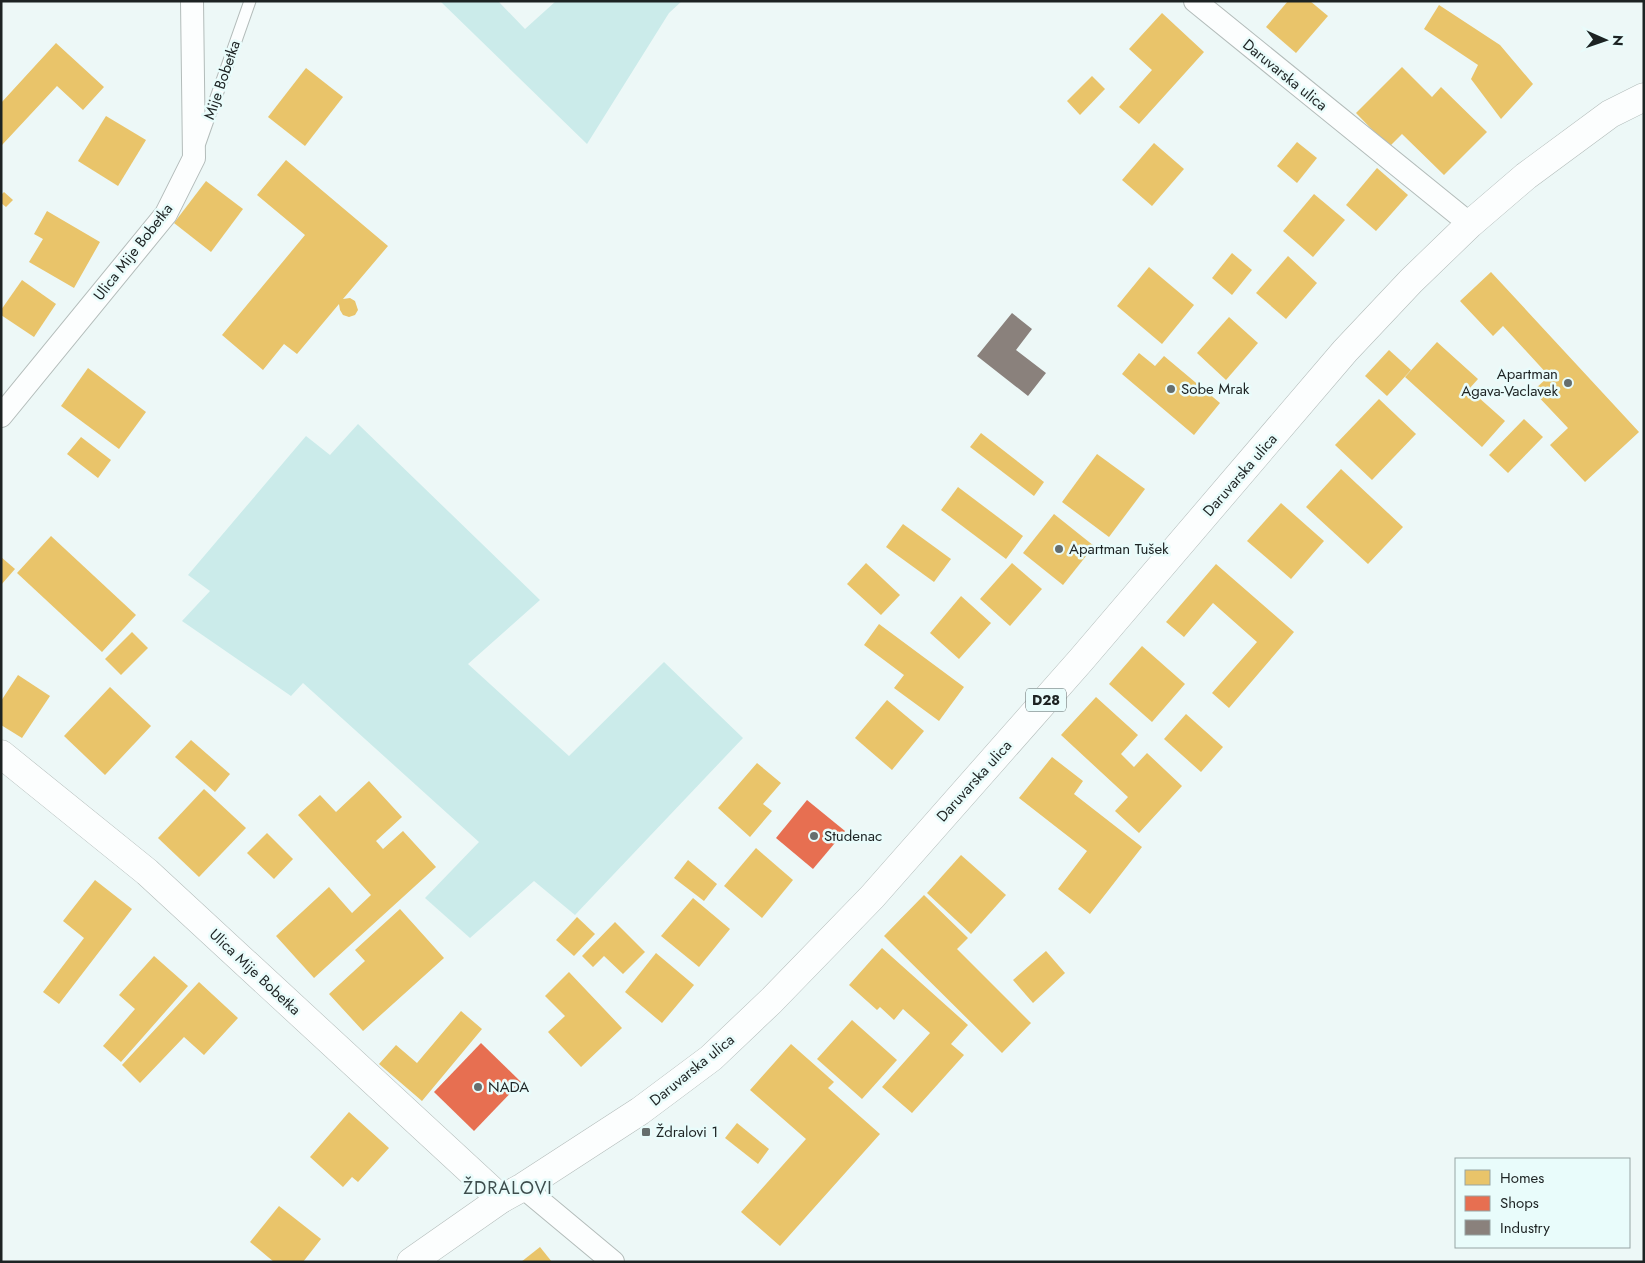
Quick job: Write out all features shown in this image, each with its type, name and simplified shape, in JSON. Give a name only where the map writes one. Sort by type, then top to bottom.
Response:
[{"type":"main road","name":"Daruvarska ulica","points":[[411,1262],[512,1193],[640,1111],[711,1058],[771,1001],[872,896],[1075,668],[1345,352],[1411,281],[1470,224],[1526,176],[1610,114],[1644,96]]},
{"type":"main road","name":"Ulica Mije Bobetka","points":[[1,754],[147,872],[512,1193]]},
{"type":"street","name":"Ulica Mije Bobetka","points":[[1,416],[166,214],[194,158],[192,1]]},
{"type":"street","name":"Daruvarska ulica","points":[[1194,1],[1470,224]]},
{"type":"street","points":[[512,1193],[613,1262]]},
{"type":"lane","name":"Mije Bobetka","points":[[194,158],[250,1]]},
{"type":"shaded area","points":[[440,1],[498,1],[525,29],[556,1],[682,1],[669,13],[587,144]]},
{"type":"shaded area","points":[[358,424],[540,600],[468,664],[569,756],[664,662],[743,738],[575,915],[534,881],[470,938],[425,898],[479,842],[303,683],[291,696],[182,621],[210,591],[188,575],[306,436],[330,455]]},
{"type":"building: Homes","points":[[1288,1],[1310,1],[1328,16],[1296,53],[1266,27]]},
{"type":"building: Homes","points":[[1439,5],[1500,45],[1533,84],[1501,119],[1471,79],[1478,65],[1424,29]]},
{"type":"building: Homes","points":[[1162,13],[1204,52],[1139,124],[1119,107],[1152,70],[1129,49]]},
{"type":"building: Homes","points":[[56,43],[104,87],[83,110],[57,86],[2,145],[1,103]]},
{"type":"building: Homes","points":[[1402,67],[1432,97],[1441,87],[1487,132],[1444,175],[1402,134],[1389,147],[1356,113]]},
{"type":"building: Homes","points":[[306,68],[343,97],[305,146],[268,117]]},
{"type":"building: Homes","points":[[1092,76],[1105,89],[1080,115],[1067,101]]},
{"type":"building: Homes","points":[[106,116],[146,140],[118,186],[78,161]]},
{"type":"building: Homes","points":[[1297,142],[1317,158],[1297,183],[1277,166]]},
{"type":"building: Homes","points":[[1154,143],[1184,169],[1152,206],[1122,180]]},
{"type":"building: Homes","points":[[286,160],[388,246],[343,299],[350,298],[355,301],[358,310],[355,315],[349,317],[343,315],[339,304],[297,354],[284,344],[263,370],[222,335],[305,235],[257,195]]},
{"type":"building: Homes","points":[[1377,168],[1408,195],[1376,231],[1346,205]]},
{"type":"building: Homes","points":[[206,181],[243,209],[211,252],[174,223]]},
{"type":"building: Homes","points":[[4,192],[13,200],[6,207],[1,203],[1,195]]},
{"type":"building: Homes","points":[[1314,194],[1345,220],[1313,257],[1283,231]]},
{"type":"building: Homes","points":[[47,211],[100,242],[74,288],[29,262],[43,239],[34,234]]},
{"type":"building: Homes","points":[[1232,253],[1252,270],[1232,295],[1212,278]]},
{"type":"building: Homes","points":[[1288,256],[1317,283],[1286,319],[1256,293]]},
{"type":"building: Homes","points":[[1149,267],[1194,305],[1162,344],[1117,306]]},
{"type":"building: Homes","name":"Apartman Agava-Vaclavek","points":[[1491,272],[1639,432],[1585,482],[1550,445],[1568,428],[1533,391],[1549,376],[1503,326],[1493,336],[1460,301]]},
{"type":"building: Homes","points":[[22,280],[56,304],[34,337],[1,315],[1,310]]},
{"type":"building: Homes","points":[[1229,317],[1258,343],[1226,380],[1197,353]]},
{"type":"building: Homes","points":[[1437,342],[1478,379],[1469,389],[1505,421],[1482,447],[1405,377]]},
{"type":"building: Homes","points":[[1389,350],[1411,370],[1387,396],[1365,376]]},
{"type":"building: Homes","name":"Sobe Mrak","points":[[1139,353],[1155,366],[1164,356],[1220,403],[1194,435],[1122,374]]},
{"type":"building: Homes","points":[[88,368],[146,412],[119,449],[61,406]]},
{"type":"building: Homes","points":[[1379,399],[1416,434],[1372,480],[1335,445]]},
{"type":"building: Homes","points":[[1524,419],[1543,437],[1508,473],[1489,455]]},
{"type":"building: Homes","points":[[981,433],[1044,482],[1034,496],[970,447]]},
{"type":"building: Homes","points":[[81,437],[111,460],[98,478],[67,454]]},
{"type":"building: Homes","points":[[1097,454],[1145,489],[1109,537],[1062,502]]},
{"type":"building: Homes","points":[[1341,469],[1403,527],[1368,564],[1306,507]]},
{"type":"building: Homes","points":[[958,487],[1023,536],[1006,559],[941,510]]},
{"type":"building: Homes","points":[[1281,503],[1324,541],[1291,579],[1247,541]]},
{"type":"building: Homes","name":"Apartman Tušek","points":[[1054,514],[1094,546],[1063,585],[1023,553]]},
{"type":"building: Homes","points":[[903,524],[951,559],[934,582],[886,547]]},
{"type":"building: Homes","points":[[51,536],[136,615],[102,652],[17,573]]},
{"type":"building: Homes","points":[[1,557],[15,569],[1,585]]},
{"type":"building: Homes","points":[[866,563],[900,595],[881,615],[847,584]]},
{"type":"building: Homes","points":[[1012,563],[1042,589],[1010,626],[980,599]]},
{"type":"building: Homes","points":[[1216,564],[1294,632],[1229,708],[1212,693],[1257,642],[1213,603],[1184,637],[1166,622]]},
{"type":"building: Homes","points":[[961,596],[991,623],[959,659],[930,633]]},
{"type":"building: Homes","points":[[879,624],[964,687],[939,721],[894,688],[904,675],[864,645]]},
{"type":"building: Homes","points":[[132,632],[148,648],[121,675],[105,659]]},
{"type":"building: Homes","points":[[1142,646],[1185,684],[1152,722],[1109,684]]},
{"type":"building: Homes","points":[[18,675],[50,696],[22,738],[1,725],[1,701]]},
{"type":"building: Homes","points":[[110,687],[151,726],[105,775],[64,736]]},
{"type":"building: Homes","points":[[1096,697],[1138,735],[1121,754],[1134,767],[1147,753],[1182,786],[1139,833],[1115,811],[1128,797],[1061,735]]},
{"type":"building: Homes","points":[[887,700],[924,731],[892,770],[855,738]]},
{"type":"building: Homes","points":[[1186,714],[1223,747],[1201,772],[1164,739]]},
{"type":"building: Homes","points":[[191,740],[230,774],[215,792],[175,757]]},
{"type":"building: Homes","points":[[1052,757],[1083,781],[1074,794],[1142,847],[1090,914],[1058,889],[1087,851],[1019,798]]},
{"type":"building: Homes","points":[[757,763],[781,783],[763,804],[772,811],[750,837],[718,808]]},
{"type":"building: Homes","points":[[369,781],[402,817],[376,841],[383,849],[403,831],[436,867],[314,978],[276,936],[329,887],[352,913],[371,895],[298,815],[320,795],[336,812]]},
{"type":"building: Homes","points":[[204,789],[246,828],[199,877],[158,838]]},
{"type":"building: Homes","points":[[267,833],[293,859],[274,879],[247,853]]},
{"type":"building: Homes","points":[[756,848],[793,880],[762,918],[724,886]]},
{"type":"building: Homes","points":[[961,855],[1006,895],[971,934],[927,893]]},
{"type":"building: Homes","points":[[688,860],[717,884],[704,901],[674,878]]},
{"type":"building: Homes","points":[[95,880],[132,909],[59,1004],[43,992],[84,938],[63,921]]},
{"type":"building: Homes","points":[[924,895],[968,938],[957,949],[1031,1023],[1002,1053],[884,936]]},
{"type":"building: Homes","points":[[693,898],[730,929],[699,967],[661,936]]},
{"type":"building: Homes","points":[[400,909],[444,958],[363,1031],[329,994],[365,961],[355,950]]},
{"type":"building: Homes","points":[[577,917],[595,934],[574,956],[556,940]]},
{"type":"building: Homes","points":[[615,922],[645,952],[623,974],[604,956],[593,967],[582,956]]},
{"type":"building: Homes","points":[[882,948],[968,1025],[951,1044],[964,1055],[912,1113],[882,1087],[930,1033],[903,1009],[894,1020],[880,1007],[877,1010],[849,985]]},
{"type":"building: Homes","points":[[1046,951],[1065,973],[1033,1003],[1013,980]]},
{"type":"building: Homes","points":[[656,953],[694,985],[662,1023],[625,992]]},
{"type":"building: Homes","points":[[154,956],[188,986],[121,1062],[103,1046],[135,1009],[119,995]]},
{"type":"building: Homes","points":[[569,972],[622,1028],[581,1067],[548,1032],[565,1016],[545,996]]},
{"type":"building: Homes","points":[[199,982],[238,1018],[204,1055],[184,1037],[140,1083],[122,1065]]},
{"type":"building: Homes","points":[[461,1011],[482,1029],[422,1101],[379,1064],[396,1045],[417,1063]]},
{"type":"building: Homes","points":[[852,1020],[897,1060],[862,1099],[817,1059]]},
{"type":"building: Homes","points":[[791,1044],[834,1082],[828,1088],[880,1134],[780,1246],[741,1212],[806,1139],[750,1090]]},
{"type":"building: Homes","points":[[349,1112],[389,1148],[358,1182],[352,1177],[343,1187],[310,1157]]},
{"type":"building: Homes","points":[[737,1123],[769,1149],[758,1164],[725,1138]]},
{"type":"building: Homes","points":[[279,1206],[321,1239],[303,1262],[274,1262],[250,1242]]},
{"type":"building: Homes","points":[[540,1247],[552,1262],[521,1262]]},
{"type":"building: Shops","points":[[807,800],[845,831],[813,869],[776,838]]},
{"type":"building: Shops","name":"NADA","points":[[481,1043],[521,1082],[474,1131],[434,1092]]},
{"type":"building: Industry","points":[[1012,313],[1032,329],[1016,350],[1046,373],[1028,396],[977,356]]},
{"type":"place","name":"Apartman Agava-Vaclavek","points":[[1568,383]]},
{"type":"place","name":"Sobe Mrak","points":[[1171,389]]},
{"type":"place","name":"Apartman Tušek","points":[[1059,549]]},
{"type":"place","name":"Studenac","points":[[814,836]]},
{"type":"place","name":"NADA","points":[[478,1087]]},
{"type":"place","name":"Ždralovi 1","points":[[646,1132]]},
{"type":"district","name":"ŽDRALOVI","points":[[508,1188]]}]
